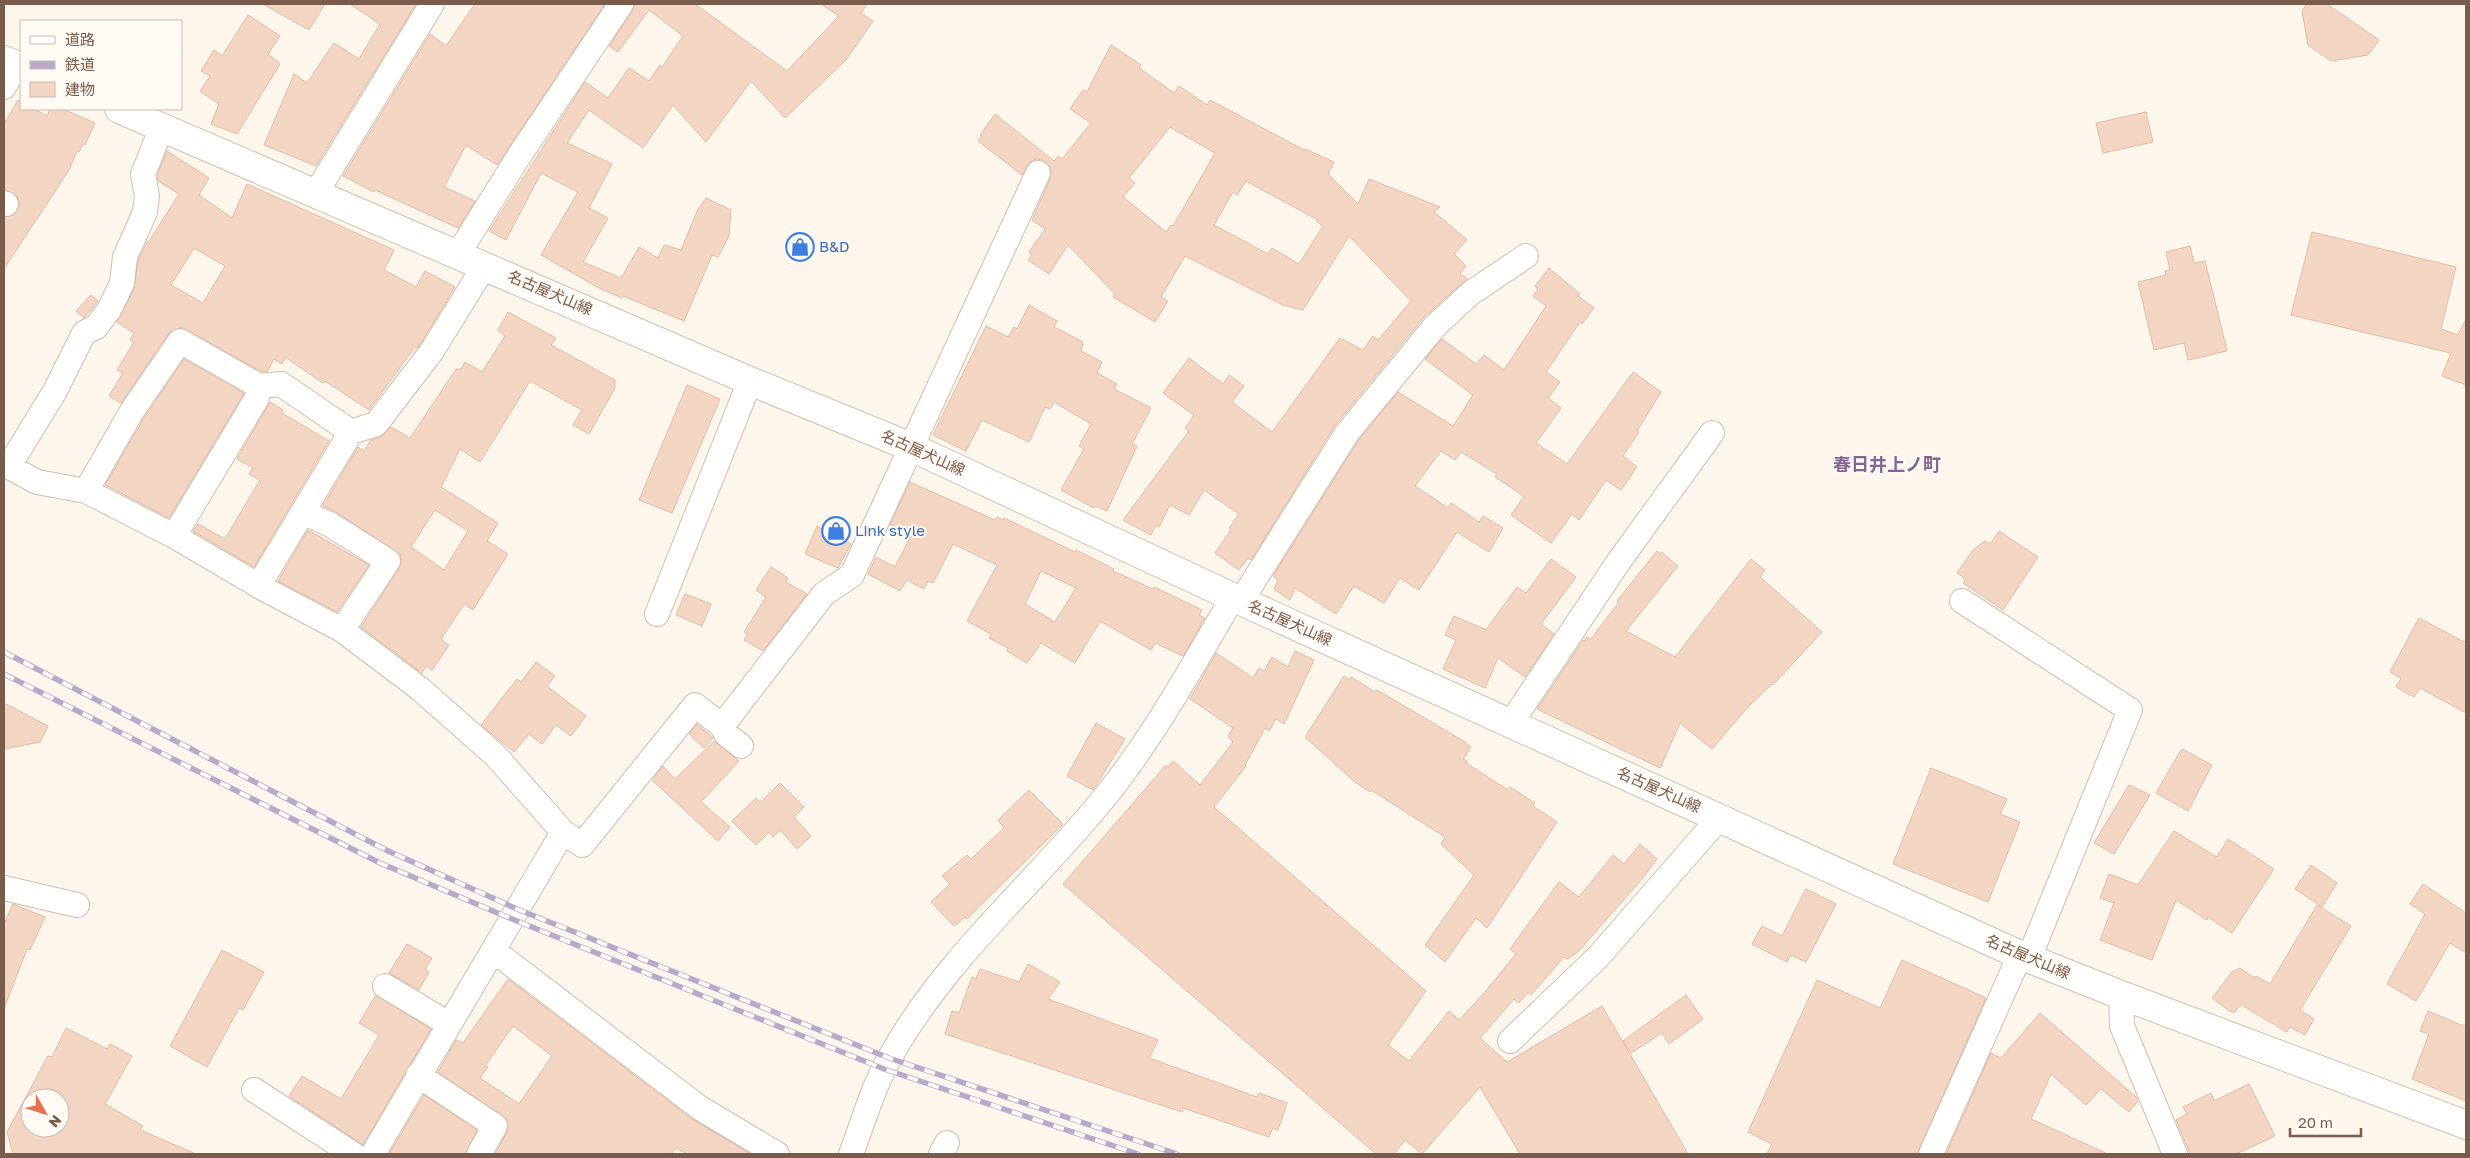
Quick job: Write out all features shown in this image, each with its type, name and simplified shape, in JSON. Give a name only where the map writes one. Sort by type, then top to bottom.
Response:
[{"type":"main road","name":"名古屋犬山線","points":[[121,110],[485,265],[750,381],[911,447],[1237,599],[2025,956],[2120,995],[2466,1125]]},
{"type":"street","points":[[316,193],[432,4]]},
{"type":"street","points":[[458,254],[519,156],[620,4]]},
{"type":"street","points":[[162,127],[143,174],[147,196],[145,212],[125,257],[122,283],[109,310],[96,327],[84,333],[55,391],[6,465],[37,482],[86,491],[174,536],[342,630],[419,688],[495,755],[563,832],[582,845],[695,704],[722,726],[726,734],[741,746]]},
{"type":"street","points":[[722,726],[824,594],[852,575],[1038,173]]},
{"type":"street","points":[[851,1154],[884,1069],[910,1023],[959,961],[1096,808],[1156,730],[1237,599],[1348,433],[1435,326],[1471,293],[1526,256]]},
{"type":"street","points":[[259,585],[351,432],[376,424],[432,351],[485,265]]},
{"type":"street","points":[[86,491],[132,411],[180,341],[259,386],[281,384],[351,432]]},
{"type":"street","points":[[657,614],[750,381]]},
{"type":"street","points":[[174,536],[257,398],[259,386]]},
{"type":"street","points":[[1511,723],[1619,561],[1712,433]]},
{"type":"street","points":[[303,512],[328,524],[388,561],[342,630]]},
{"type":"street","points":[[1931,1154],[2025,956],[2130,710],[1962,601]]},
{"type":"street","points":[[1510,1041],[1598,957],[1720,817]]},
{"type":"street","points":[[373,1154],[563,832]]},
{"type":"street","points":[[4,888],[77,905]]},
{"type":"street","points":[[494,951],[700,1108],[777,1154]]},
{"type":"street","points":[[385,986],[449,1024]]},
{"type":"street","points":[[2120,995],[2122,1026],[2175,1154]]},
{"type":"street","points":[[418,1075],[495,1126],[479,1154]]},
{"type":"street","points":[[254,1090],[353,1154]]},
{"type":"building","points":[[263,4],[325,4],[309,30]]},
{"type":"building","points":[[350,4],[416,4],[316,166],[264,145],[294,74],[307,83],[334,43],[359,59],[380,24]]},
{"type":"building","points":[[475,4],[605,4],[497,165],[466,145],[444,187],[475,201],[458,228],[375,190],[374,192],[343,176],[430,34],[446,46]]},
{"type":"building","points":[[635,4],[695,4],[787,71],[839,16],[821,4],[867,4],[861,13],[873,21],[846,60],[785,118],[751,81],[706,142],[673,105],[643,148],[589,110],[567,143],[612,164],[589,208],[608,218],[583,262],[621,278],[639,247],[658,258],[664,245],[681,250],[698,209],[706,198],[731,210],[729,236],[718,257],[712,255],[684,321],[601,289],[541,255],[578,192],[541,173],[506,240],[489,231],[585,82],[608,98],[629,68],[649,81],[660,65],[662,67],[683,36],[649,10],[618,52],[609,46],[632,12]]},
{"type":"building","points":[[2307,4],[2327,4],[2379,40],[2368,55],[2331,61],[2308,45],[2302,11]]},
{"type":"building","points":[[248,15],[280,36],[268,54],[280,64],[237,134],[211,124],[219,104],[200,91],[210,76],[201,71],[214,50],[222,56]]},
{"type":"building","points":[[1111,45],[1141,65],[1139,68],[1174,93],[1179,86],[1207,105],[1210,100],[1304,150],[1334,162],[1328,174],[1358,204],[1369,179],[1440,207],[1434,212],[1467,240],[1454,254],[1466,266],[1460,273],[1467,279],[1424,317],[1336,424],[1251,560],[1248,558],[1239,570],[1215,553],[1231,530],[1229,528],[1239,514],[1204,490],[1189,515],[1170,505],[1159,527],[1156,525],[1151,535],[1123,520],[1189,431],[1185,428],[1194,415],[1163,393],[1189,358],[1223,384],[1229,375],[1244,386],[1232,402],[1272,432],[1340,338],[1363,350],[1373,336],[1378,340],[1411,301],[1349,236],[1303,310],[1283,305],[1185,256],[1161,297],[1168,301],[1155,322],[1113,297],[1115,294],[1068,245],[1049,274],[1028,260],[1032,254],[1029,252],[1045,229],[1032,220],[1050,179],[1049,166],[1043,160],[1036,159],[1030,162],[1022,175],[978,141],[982,136],[980,135],[995,114],[1054,161],[1058,156],[1062,159],[1091,123],[1070,109],[1083,90],[1087,92]],"holes":[[[1170,127],[1215,153],[1173,226],[1171,225],[1166,232],[1123,197],[1135,183],[1129,178]],[[1246,181],[1318,220],[1317,222],[1323,226],[1299,264],[1272,248],[1268,254],[1214,225],[1233,192],[1237,195]]]},
{"type":"building","points":[[18,100],[20,101],[20,110],[36,110],[47,116],[50,110],[65,110],[95,123],[85,145],[83,144],[79,152],[77,151],[69,170],[4,269],[4,217],[14,215],[20,204],[17,196],[4,189],[4,124]]},
{"type":"building","points":[[2146,112],[2153,142],[2103,153],[2096,123]]},
{"type":"building","points":[[167,151],[209,178],[199,195],[232,218],[247,184],[394,250],[384,270],[416,287],[425,271],[455,287],[421,343],[417,348],[415,347],[369,410],[325,381],[323,383],[285,357],[282,364],[274,359],[267,372],[262,372],[181,327],[169,333],[121,403],[109,396],[123,373],[117,370],[134,342],[130,340],[134,333],[117,322],[134,289],[138,261],[147,242],[179,194],[158,181],[157,175]],"holes":[[[194,248],[225,266],[203,303],[171,285]]]},
{"type":"building","points":[[2312,232],[2456,267],[2441,329],[2458,335],[2466,319],[2466,385],[2442,376],[2451,353],[2291,315]]},
{"type":"building","points":[[2190,246],[2194,263],[2205,261],[2227,351],[2188,360],[2184,343],[2154,350],[2138,282],[2166,275],[2165,271],[2170,270],[2166,252]]},
{"type":"building","points":[[1549,268],[1580,294],[1578,296],[1594,308],[1582,324],[1580,322],[1546,372],[1560,382],[1548,398],[1561,408],[1536,443],[1567,464],[1633,372],[1661,392],[1637,431],[1639,432],[1623,456],[1637,467],[1621,490],[1606,480],[1579,520],[1572,514],[1551,543],[1511,515],[1524,496],[1495,477],[1497,474],[1461,452],[1455,460],[1441,451],[1415,486],[1448,508],[1451,503],[1479,522],[1483,516],[1503,528],[1489,552],[1457,532],[1419,590],[1400,578],[1384,603],[1354,586],[1336,614],[1295,588],[1290,600],[1274,589],[1278,580],[1273,576],[1358,441],[1398,392],[1453,426],[1473,395],[1425,359],[1442,339],[1476,364],[1484,355],[1504,370],[1546,306],[1533,296],[1538,289],[1535,286]]},
{"type":"building","points":[[91,295],[98,301],[84,318],[76,311]]},
{"type":"building","points":[[1029,305],[1057,321],[1054,327],[1083,342],[1081,351],[1102,362],[1097,373],[1117,384],[1114,389],[1151,408],[1132,444],[1137,446],[1107,511],[1096,506],[1094,508],[1061,490],[1084,449],[1079,446],[1091,424],[1054,402],[1050,409],[1045,407],[1029,442],[982,420],[966,451],[933,435],[986,326],[1008,337],[1014,327],[1017,329]]},
{"type":"building","points":[[508,312],[556,338],[551,345],[615,380],[615,388],[589,434],[573,425],[582,410],[530,381],[480,462],[460,449],[441,487],[498,523],[487,541],[508,554],[473,610],[464,604],[441,639],[449,645],[432,670],[426,666],[422,673],[361,627],[399,569],[402,561],[400,554],[336,512],[323,506],[358,447],[364,451],[371,440],[381,437],[391,427],[410,438],[456,369],[461,369],[465,362],[482,372],[505,336],[498,330]],"holes":[[[435,510],[468,531],[444,570],[411,547]]]},
{"type":"building","points":[[184,359],[244,393],[169,518],[105,485],[144,418]]},
{"type":"building","points":[[687,385],[720,399],[672,513],[639,500]]},
{"type":"building","points":[[270,402],[283,410],[282,413],[329,441],[254,567],[193,531],[198,524],[225,539],[260,480],[249,474],[253,468],[237,459]]},
{"type":"building","points":[[910,482],[995,520],[997,517],[1003,520],[1004,518],[1075,552],[1076,550],[1114,569],[1113,571],[1153,589],[1154,587],[1202,610],[1199,615],[1205,618],[1183,656],[1155,643],[1151,650],[1100,621],[1075,663],[1041,643],[1027,663],[1007,651],[1008,648],[989,638],[991,634],[967,621],[997,565],[953,544],[933,583],[928,581],[924,589],[907,580],[900,591],[868,574],[876,557],[895,567],[912,534],[890,525]],"holes":[[[1041,571],[1076,588],[1055,622],[1025,604]]]},
{"type":"building","points":[[817,526],[851,544],[838,568],[805,554]]},
{"type":"building","points":[[308,530],[369,565],[337,612],[278,581]]},
{"type":"building","points":[[1999,531],[2038,557],[2003,610],[1963,583],[1966,579],[1957,573],[1973,550],[1985,541],[1990,544]]},
{"type":"building","points":[[1657,551],[1660,554],[1661,552],[1678,566],[1626,631],[1675,657],[1751,559],[1765,570],[1760,577],[1822,632],[1773,685],[1747,708],[1712,749],[1680,723],[1660,768],[1537,709],[1583,640],[1587,637],[1591,639],[1619,602],[1617,601]]},
{"type":"building","points":[[1551,559],[1576,577],[1541,624],[1554,634],[1525,677],[1498,658],[1485,688],[1443,669],[1456,640],[1445,635],[1454,616],[1486,630],[1517,587],[1526,593]]},
{"type":"building","points":[[771,567],[788,578],[786,582],[807,594],[763,651],[744,640],[748,634],[744,632],[766,597],[756,590]]},
{"type":"building","points":[[685,594],[711,604],[702,626],[676,615]]},
{"type":"building","points":[[2419,618],[2466,643],[2466,713],[2420,688],[2414,697],[2396,687],[2401,678],[2390,672]]},
{"type":"building","points":[[1295,651],[1314,660],[1284,724],[1276,719],[1269,731],[1265,728],[1246,766],[1214,807],[1426,991],[1388,1045],[1409,1061],[1449,1011],[1459,1020],[1484,993],[1516,954],[1510,949],[1559,882],[1579,897],[1613,855],[1624,864],[1640,844],[1657,859],[1642,879],[1578,952],[1567,959],[1564,957],[1531,995],[1528,992],[1519,1003],[1514,999],[1480,1038],[1507,1062],[1602,1006],[1688,1154],[1520,1154],[1480,1087],[1422,1154],[1405,1140],[1394,1154],[1376,1154],[1063,884],[1166,765],[1168,767],[1173,761],[1200,785],[1233,742],[1228,736],[1233,728],[1190,699],[1216,653],[1253,678],[1259,668],[1264,671],[1272,657],[1288,667]]},
{"type":"building","points":[[536,662],[555,676],[547,686],[586,716],[571,736],[556,725],[542,744],[529,734],[514,752],[481,725],[517,679],[521,682]]},
{"type":"building","points":[[1344,676],[1349,680],[1351,677],[1375,692],[1377,690],[1465,742],[1471,747],[1463,759],[1467,761],[1466,763],[1508,790],[1510,787],[1535,803],[1533,806],[1557,822],[1487,928],[1476,918],[1445,962],[1425,945],[1474,875],[1441,844],[1445,837],[1371,790],[1370,792],[1355,782],[1305,737]]},
{"type":"building","points":[[4,703],[48,726],[40,742],[4,749]]},
{"type":"building","points":[[1096,723],[1125,739],[1093,790],[1067,776]]},
{"type":"building","points":[[697,724],[713,738],[704,748],[689,734]]},
{"type":"building","points":[[714,741],[739,761],[701,802],[730,827],[718,841],[652,780],[663,766],[675,779]]},
{"type":"building","points":[[2181,750],[2212,765],[2188,811],[2156,793]]},
{"type":"building","points":[[1931,768],[2007,799],[2000,814],[2020,822],[1988,902],[1893,864]]},
{"type":"building","points":[[780,783],[804,807],[794,817],[811,836],[797,849],[780,830],[773,837],[769,832],[756,845],[732,821],[756,798],[760,803]]},
{"type":"building","points":[[2129,785],[2150,795],[2114,854],[2094,843]]},
{"type":"building","points":[[1029,790],[1063,824],[967,919],[965,917],[954,926],[931,902],[950,884],[942,876],[967,855],[971,859],[1004,828],[998,820]]},
{"type":"building","points":[[2174,831],[2217,857],[2228,839],[2274,869],[2232,933],[2208,917],[2207,920],[2176,900],[2152,960],[2100,940],[2114,903],[2100,898],[2109,874],[2138,885]]},
{"type":"building","points":[[2311,865],[2337,883],[2322,907],[2295,889]]},
{"type":"building","points":[[2423,884],[2466,913],[2466,953],[2450,943],[2416,1001],[2387,984],[2425,914],[2410,904]]},
{"type":"building","points":[[1806,889],[1836,904],[1806,962],[1791,955],[1787,962],[1752,944],[1762,926],[1782,936]]},
{"type":"building","points":[[13,904],[45,917],[30,950],[27,949],[5,1006],[4,924]]},
{"type":"building","points":[[2317,905],[2351,926],[2300,1010],[2314,1019],[2305,1035],[2290,1027],[2287,1032],[2240,1004],[2235,1012],[2231,1012],[2212,998],[2232,972],[2240,968],[2254,978],[2256,976],[2270,984]]},
{"type":"building","points":[[407,944],[432,958],[425,969],[429,972],[419,990],[389,973]]},
{"type":"building","points":[[222,950],[264,972],[243,1010],[239,1008],[207,1067],[170,1046]]},
{"type":"building","points":[[1902,960],[1986,998],[1917,1154],[1767,1154],[1772,1144],[1748,1132],[1817,980],[1880,1008]]},
{"type":"building","points":[[1028,964],[1060,982],[1048,999],[1158,1040],[1149,1058],[1257,1097],[1259,1093],[1287,1103],[1278,1130],[1273,1128],[1269,1137],[1183,1108],[1182,1112],[945,1034],[952,1011],[959,1013],[972,977],[976,979],[980,969],[1019,982]]},
{"type":"building","points":[[508,979],[692,1119],[751,1154],[687,1154],[676,1148],[671,1154],[495,1154],[507,1132],[507,1119],[438,1072],[456,1040],[463,1043]],"holes":[[[513,1026],[552,1056],[519,1104],[480,1078],[488,1067],[485,1066]]]},
{"type":"building","points":[[376,995],[431,1029],[363,1145],[289,1096],[302,1076],[341,1099],[379,1035],[359,1023]]},
{"type":"building","points":[[1686,995],[1703,1019],[1669,1044],[1662,1033],[1631,1053],[1623,1041]]},
{"type":"building","points":[[2428,1011],[2466,1027],[2466,1101],[2412,1079],[2429,1034],[2420,1031]]},
{"type":"building","points":[[2040,1013],[2136,1097],[2138,1101],[2129,1112],[2101,1089],[2086,1105],[2051,1074],[2031,1119],[2108,1154],[1946,1154],[1991,1053],[2001,1058]]},
{"type":"building","points":[[66,1028],[107,1049],[110,1044],[132,1056],[105,1104],[143,1126],[140,1130],[196,1154],[13,1154],[7,1132],[20,1108],[20,1138],[70,1138],[70,1088],[31,1088],[48,1056],[52,1057]]},
{"type":"building","points":[[2249,1084],[2275,1136],[2236,1154],[2190,1154],[2176,1120],[2187,1114],[2183,1107],[2211,1093],[2214,1101]]},
{"type":"building","points":[[424,1095],[477,1130],[465,1154],[389,1154]]},
{"type":"railway","points":[[4,652],[386,850],[517,909],[889,1058],[1177,1154]]},
{"type":"railway","points":[[4,674],[380,863],[512,919],[884,1069],[1138,1154]]},
{"type":"place","name":"B&D","points":[[800,247]]},
{"type":"place","name":"Link style","points":[[836,531]]},
{"type":"district","name":"春日井上ノ町","points":[[1887,465]]}]
